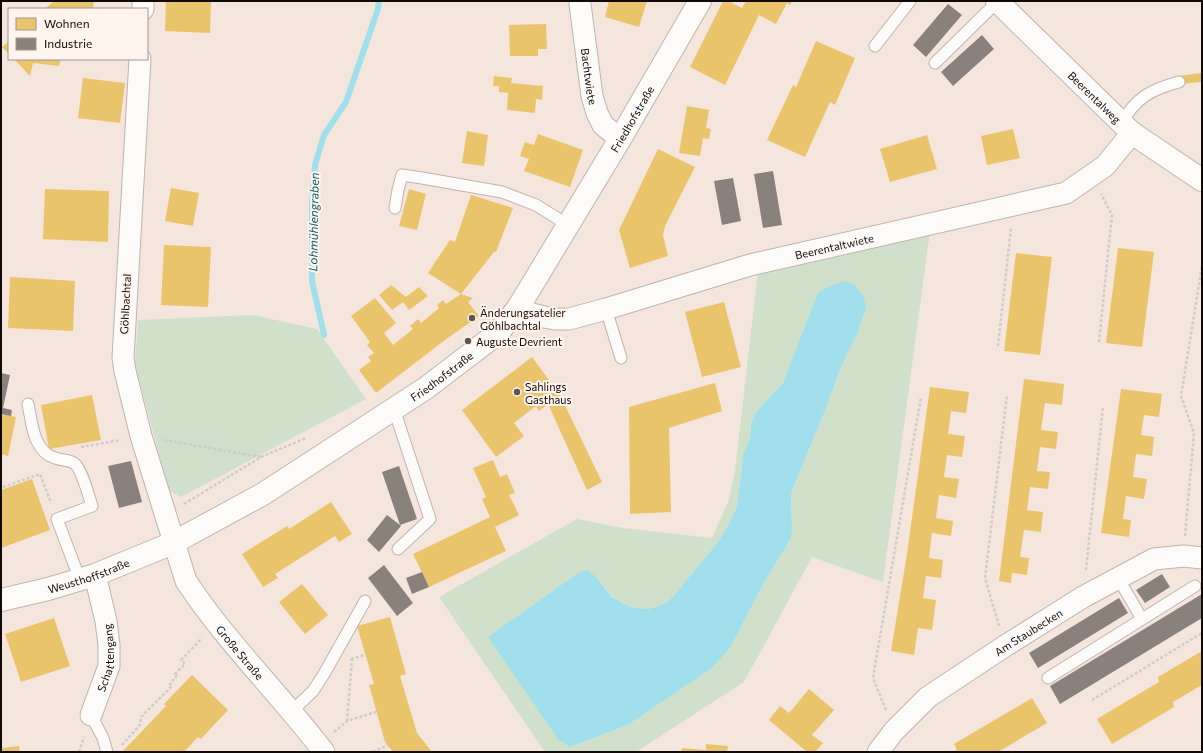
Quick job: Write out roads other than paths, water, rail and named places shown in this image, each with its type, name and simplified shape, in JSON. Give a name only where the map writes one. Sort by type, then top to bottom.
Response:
[{"type":"street","name":"Friedhofstraße","points":[[173,542],[263,494],[394,409],[426,388],[488,341],[506,324],[518,308],[620,139],[700,1]]},
{"type":"street","name":"Beerentalweg","points":[[997,1],[1127,128],[1202,180]]},
{"type":"street","name":"Bachtwiete","points":[[580,4],[592,96],[597,113],[603,125],[620,139]]},
{"type":"street","name":"Göhlbachtal","points":[[140,60],[123,358],[124,371],[141,436],[173,542]]},
{"type":"street","name":"Beerentaltwiete","points":[[518,308],[532,314],[555,319],[569,319],[604,310],[750,265],[1066,193],[1105,166],[1127,128]]},
{"type":"street","name":"Weusthoffstraße","points":[[1,600],[87,577],[173,542]]},
{"type":"street","name":"Große Straße","points":[[173,542],[186,581],[197,598],[322,749]]},
{"type":"street","name":"Am Staubecken","points":[[878,752],[894,730],[928,697],[1005,646],[1084,597],[1154,559],[1193,557]]},
{"type":"street","name":"Schattengang","points":[[87,577],[106,621],[109,645],[109,666],[91,715]]},
{"type":"lane","points":[[875,46],[910,1]]},
{"type":"lane","points":[[935,63],[997,1]]},
{"type":"lane","points":[[1127,128],[1128,111],[1137,101],[1151,92],[1169,84],[1179,82]]},
{"type":"lane","points":[[395,208],[402,175],[502,192],[536,205],[568,225]]},
{"type":"lane","points":[[604,310],[621,358]]},
{"type":"lane","points":[[28,404],[37,442],[45,454],[56,459],[70,461],[75,464],[78,468],[92,506],[57,519],[87,577]]},
{"type":"lane","points":[[394,409],[430,519],[398,549]]},
{"type":"lane","points":[[1118,578],[1142,619]]},
{"type":"lane","points":[[1048,678],[1195,586]]},
{"type":"lane","points":[[292,712],[313,691],[365,601]]},
{"type":"lane","points":[[91,715],[103,738],[107,752]]},
{"type":"water","points":[[844,281],[854,284],[864,297],[866,307],[857,334],[841,367],[791,493],[791,538],[762,586],[730,648],[712,668],[628,725],[570,747],[558,739],[488,637],[580,572],[588,570],[597,578],[612,597],[630,607],[649,609],[666,603],[677,592],[718,542],[728,526],[737,506],[743,454],[751,436],[751,424],[757,411],[783,383],[818,293],[832,285]]},
{"type":"waterway","name":"Lohmühlengraben","points":[[324,335],[312,281],[312,203],[315,165],[324,135],[346,102],[378,9],[379,1]]},
{"type":"place","name":"Änderungsatelier Göhlbachtal","points":[[472,318]]},
{"type":"place","name":"Auguste Devrient","points":[[468,341]]},
{"type":"place","name":"Sahlings Gasthaus","points":[[517,392]]}]
